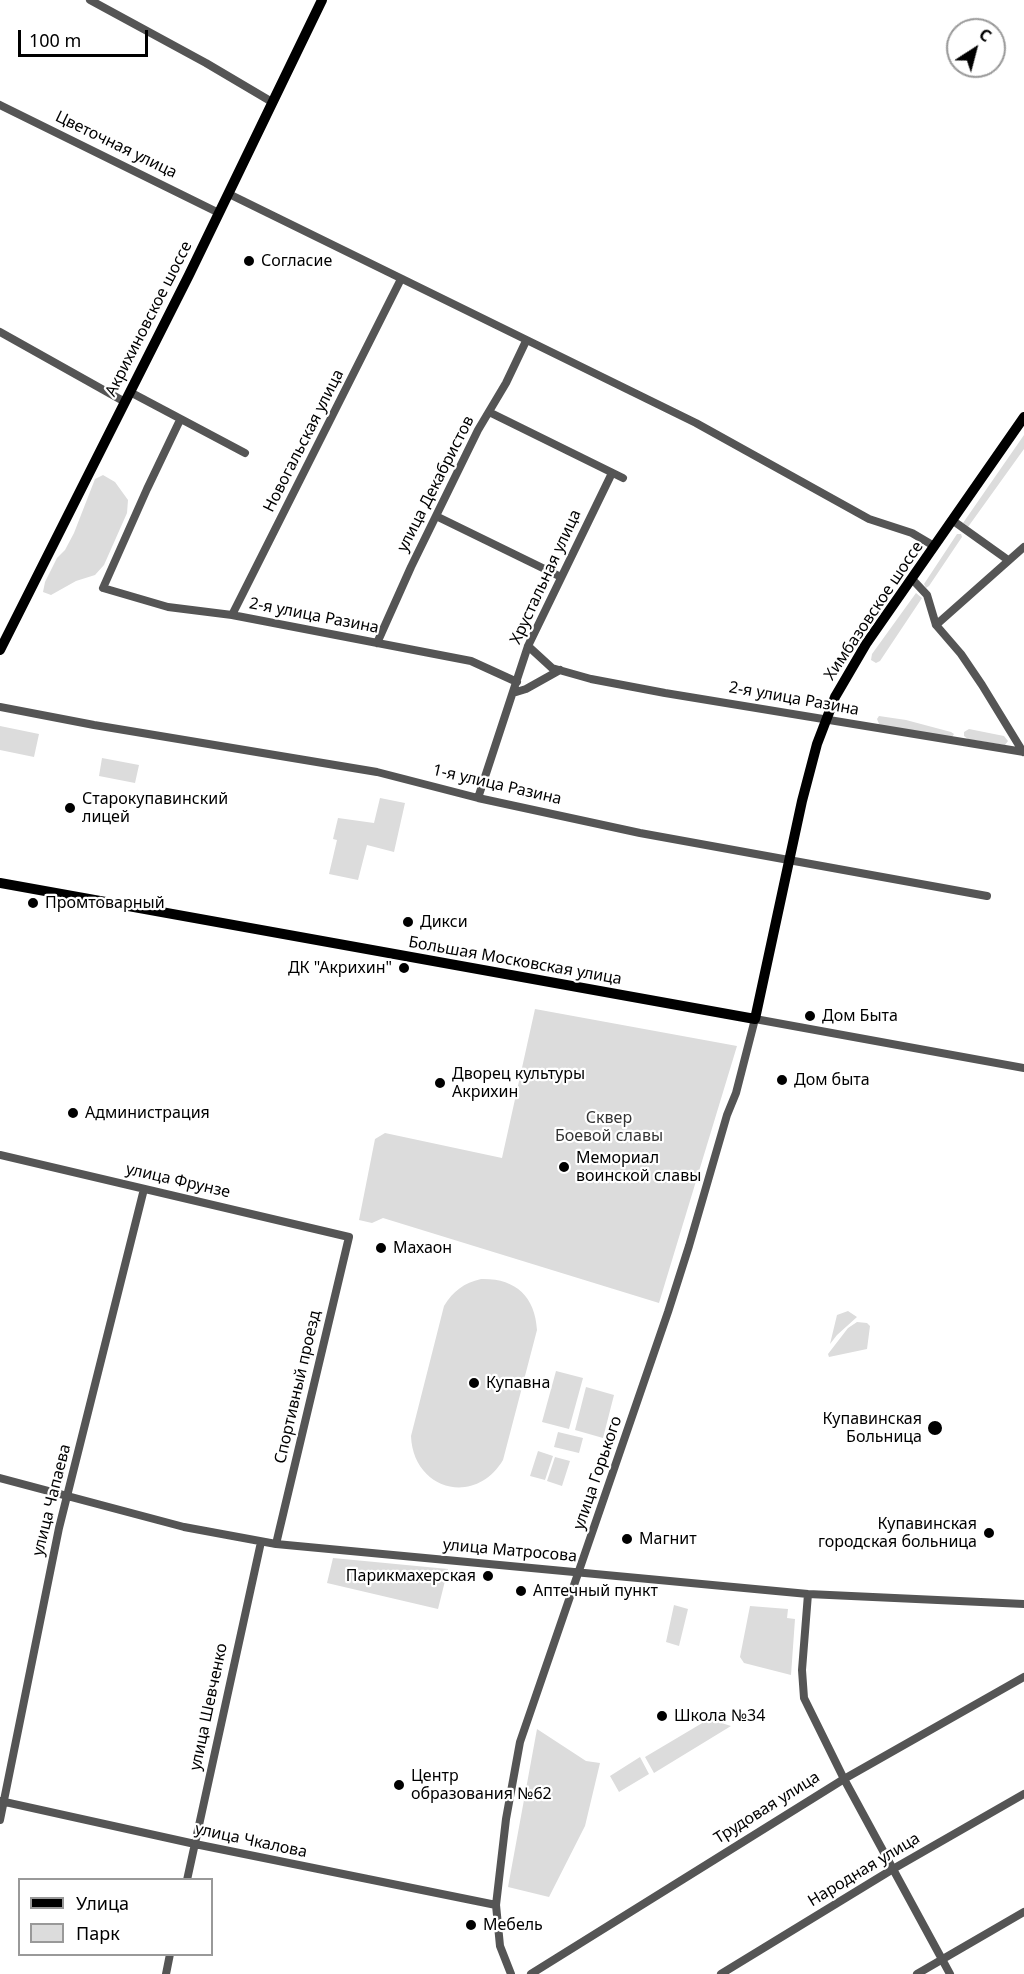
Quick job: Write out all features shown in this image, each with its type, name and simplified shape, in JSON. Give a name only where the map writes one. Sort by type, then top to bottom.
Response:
[{"type":"main road","name":"Акрихиновское шоссе","points":[[0,650],[229,194],[322,0]]},
{"type":"main road","name":"Химбазовское шоссе","points":[[755,1019],[788,860],[811,765],[835,697],[852,666],[1024,417]]},
{"type":"main road","name":"Большая Московская улица","points":[[0,883],[755,1019]]},
{"type":"street","points":[[90,0],[272,102]]},
{"type":"street","name":"Цветочная улица","points":[[0,105],[219,213]]},
{"type":"street","points":[[229,194],[696,423],[869,519],[912,533],[934,546]]},
{"type":"street","name":"Новогальская улица","points":[[232,615],[401,279]]},
{"type":"street","points":[[0,332],[127,397],[180,420],[245,453]]},
{"type":"street","name":"улица Декабристов","points":[[377,643],[411,567],[478,430],[506,383],[526,341]]},
{"type":"street","points":[[489,412],[623,478]]},
{"type":"street","name":"2-я улица Разина","points":[[180,420],[103,588],[168,607],[232,615],[471,661],[517,682]]},
{"type":"street","name":"Хрустальная улица","points":[[478,798],[528,646],[612,473]]},
{"type":"street","points":[[436,516],[561,577]]},
{"type":"street","points":[[952,520],[1008,560]]},
{"type":"street","points":[[936,625],[1024,547]]},
{"type":"street","points":[[912,579],[927,595],[936,625],[961,654],[982,684],[1024,752]]},
{"type":"street","name":"2-я улица Разина","points":[[528,646],[552,668],[572,675],[1024,752]]},
{"type":"street","points":[[513,693],[526,689],[560,670]]},
{"type":"street","name":"1-я улица Разина","points":[[0,706],[105,727],[377,772],[478,798],[640,833],[987,896]]},
{"type":"street","name":"Большая Московская улица","points":[[755,1019],[1024,1068]]},
{"type":"street","name":"улица Горького","points":[[511,1974],[500,1946],[496,1905],[506,1819],[520,1742],[578,1572],[600,1515],[689,1246],[727,1115],[736,1093],[755,1019]]},
{"type":"street","name":"улица Фрунзе","points":[[0,1155],[349,1237]]},
{"type":"street","name":"улица Чапаева","points":[[0,1820],[55,1547],[144,1189]]},
{"type":"street","name":"Спортивный проезд","points":[[276,1544],[349,1237]]},
{"type":"street","name":"улица Матросова","points":[[0,1478],[184,1527],[276,1544],[808,1594],[1024,1604]]},
{"type":"street","name":"улица Шевченко","points":[[187,1878],[261,1542]]},
{"type":"street","points":[[808,1594],[802,1685],[810,1713],[950,1974]]},
{"type":"street","name":"Трудовая улица","points":[[531,1974],[844,1779],[1024,1677]]},
{"type":"street","name":"Народная улица","points":[[721,1974],[893,1869],[1024,1794]]},
{"type":"street","name":"улица Чкалова","points":[[2,1801],[195,1844],[496,1905]]},
{"type":"street","points":[[917,1974],[1024,1912]]},
{"type":"street","points":[[166,1974],[170,1956]]},
{"type":"green space","points":[[1024,435],[1024,449],[968,527],[963,523]]},
{"type":"green space","points":[[103,475],[115,482],[128,500],[127,513],[104,565],[95,575],[76,581],[51,595],[43,592],[45,582],[57,558],[65,550],[74,533],[95,479]]},
{"type":"green space","points":[[957,534],[961,534],[962,537],[926,588],[924,584]]},
{"type":"green space","points":[[916,593],[922,598],[880,661],[876,663],[871,660],[872,654]]},
{"type":"green space","points":[[879,716],[906,720],[954,734],[952,737],[885,727],[879,724],[877,719]]},
{"type":"green space","points":[[0,726],[39,734],[34,757],[0,750]]},
{"type":"green space","points":[[969,729],[1004,736],[1008,741],[1005,745],[968,739],[964,736],[964,732]]},
{"type":"green space","points":[[102,758],[139,765],[135,783],[99,776]]},
{"type":"green space","points":[[380,798],[405,803],[394,852],[367,845],[358,880],[329,874],[337,840],[333,839],[338,818],[374,823]]},
{"type":"green space","name":"Сквер Боевой славы","points":[[535,1009],[737,1046],[659,1303],[383,1218],[372,1223],[359,1220],[375,1139],[385,1133],[502,1158]]},
{"type":"green space","name":"Купавна","points":[[481,1279],[504,1282],[521,1291],[532,1308],[537,1330],[503,1460],[491,1475],[477,1484],[462,1487],[447,1486],[434,1480],[422,1469],[414,1454],[411,1436],[444,1306],[460,1288]]},
{"type":"green space","points":[[848,1311],[857,1317],[830,1344],[837,1315]]},
{"type":"green space","points":[[857,1322],[867,1323],[870,1326],[867,1349],[829,1357],[828,1354],[848,1328]]},
{"type":"green space","points":[[556,1371],[583,1378],[569,1429],[542,1422]]},
{"type":"green space","points":[[586,1387],[614,1395],[603,1438],[575,1430]]},
{"type":"green space","points":[[558,1432],[583,1438],[579,1453],[554,1447]]},
{"type":"green space","points":[[538,1451],[553,1456],[545,1480],[530,1476]]},
{"type":"green space","points":[[555,1457],[570,1461],[562,1486],[547,1481]]},
{"type":"green space","points":[[333,1558],[448,1569],[438,1609],[327,1583]]},
{"type":"green space","points":[[674,1605],[688,1609],[679,1646],[666,1642]]},
{"type":"green space","points":[[750,1606],[788,1609],[787,1618],[795,1619],[791,1675],[744,1663],[740,1657]]},
{"type":"green space","points":[[709,1719],[731,1726],[654,1773],[645,1757]]},
{"type":"green space","points":[[537,1729],[586,1761],[600,1763],[585,1826],[549,1897],[508,1887]]},
{"type":"green space","points":[[640,1757],[649,1774],[619,1792],[610,1776]]},
{"type":"place","name":"Согласие","points":[[249,261]]},
{"type":"place","name":"Старокупавинский лицей","points":[[70,808]]},
{"type":"place","name":"Промтоварный","points":[[33,903]]},
{"type":"place","name":"Дикси","points":[[408,922]]},
{"type":"place","name":"ДК \"Акрихин\"","points":[[404,968]]},
{"type":"place","name":"Дом Быта","points":[[810,1016]]},
{"type":"place","name":"Дом быта","points":[[782,1080]]},
{"type":"place","name":"Дворец культуры Акрихин","points":[[440,1083]]},
{"type":"place","name":"Администрация","points":[[73,1113]]},
{"type":"place","name":"Мемориал воинской славы","points":[[564,1167]]},
{"type":"place","name":"Махаон","points":[[381,1248]]},
{"type":"place","name":"Купавна","points":[[474,1383]]},
{"type":"place","name":"Купавинская Больница","points":[[935,1428]]},
{"type":"place","name":"Купавинская городская больница","points":[[989,1533]]},
{"type":"place","name":"Магнит","points":[[627,1539]]},
{"type":"place","name":"Парикмахерская","points":[[488,1576]]},
{"type":"place","name":"Аптечный пункт","points":[[521,1591]]},
{"type":"place","name":"Школа №34","points":[[662,1716]]},
{"type":"place","name":"Центр образования №62","points":[[399,1785]]},
{"type":"place","name":"Мебель","points":[[471,1925]]}]
